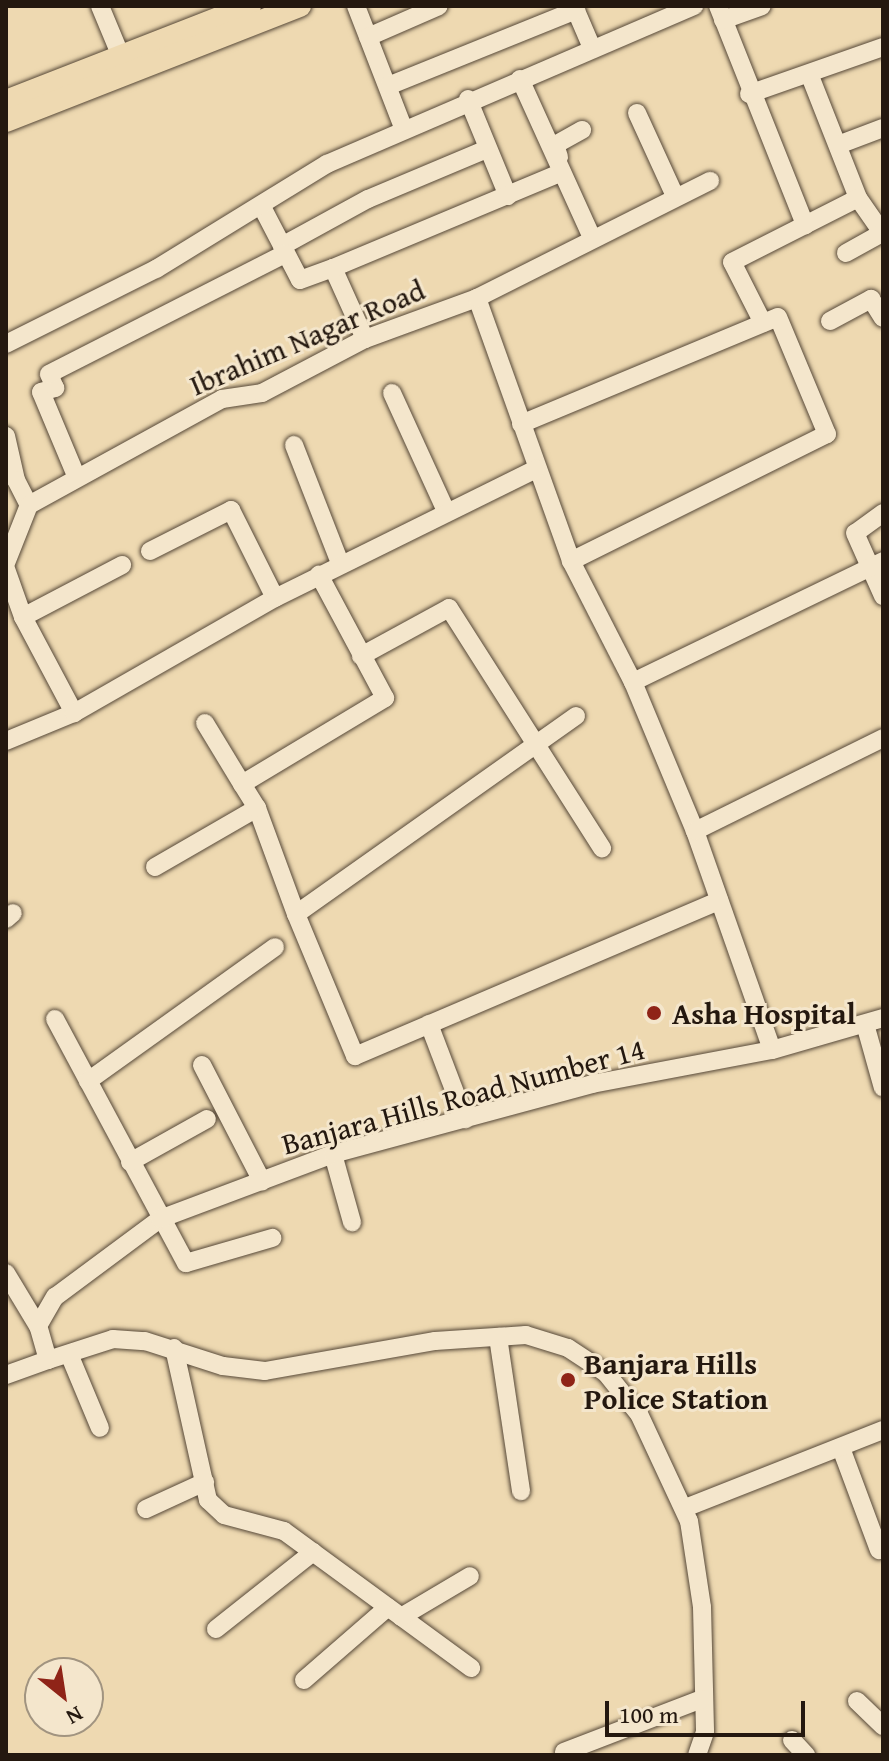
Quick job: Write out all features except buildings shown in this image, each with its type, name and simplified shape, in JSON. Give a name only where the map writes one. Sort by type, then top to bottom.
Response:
[{"type":"main road","points":[[6,121],[250,6]]},
{"type":"main road","points":[[6,101],[125,66],[300,6]]},
{"type":"street","points":[[100,6],[125,66]]},
{"type":"street","points":[[356,6],[403,127]]},
{"type":"street","points":[[368,37],[439,6]]},
{"type":"street","points":[[6,344],[156,269],[262,207],[327,164],[468,99],[694,6]]},
{"type":"street","points":[[762,6],[720,13],[749,94],[805,225]]},
{"type":"street","points":[[388,86],[575,8],[592,48]]},
{"type":"street","points":[[749,94],[810,76],[883,47]]},
{"type":"street","points":[[810,76],[858,198],[882,234],[846,253]]},
{"type":"street","points":[[520,79],[562,172],[596,236]]},
{"type":"street","points":[[468,99],[508,196]]},
{"type":"street","points":[[637,113],[675,196]]},
{"type":"street","points":[[838,145],[883,128]]},
{"type":"street","points":[[582,130],[555,145],[596,236]]},
{"type":"street","points":[[77,478],[41,392],[55,388],[49,374],[284,250],[368,199],[487,149]]},
{"type":"street","points":[[262,207],[300,280],[562,172]]},
{"type":"street","name":"Ibrahim Nagar Road","points":[[29,505],[222,399],[262,393],[365,339],[477,298],[710,181]]},
{"type":"street","points":[[763,323],[732,262],[858,198]]},
{"type":"street","points":[[333,268],[365,339]]},
{"type":"street","points":[[830,321],[877,295],[883,318]]},
{"type":"street","points":[[477,298],[571,561],[633,682],[695,831],[772,1050]]},
{"type":"street","points":[[521,424],[778,317],[827,434],[571,561]]},
{"type":"street","points":[[392,393],[446,511]]},
{"type":"street","points":[[6,436],[11,481],[29,505],[6,566],[23,617],[74,713]]},
{"type":"street","points":[[294,445],[340,563]]},
{"type":"street","points":[[6,741],[74,713],[340,563],[536,469]]},
{"type":"street","points":[[150,551],[231,510],[275,598]]},
{"type":"street","points":[[883,513],[855,533],[876,564],[883,596]]},
{"type":"street","points":[[633,682],[876,564]]},
{"type":"street","points":[[23,617],[122,565]]},
{"type":"street","points":[[242,784],[385,698],[319,575]]},
{"type":"street","points":[[361,656],[449,608],[535,748],[602,848]]},
{"type":"street","points":[[296,914],[535,748],[576,716]]},
{"type":"street","points":[[205,723],[257,808],[296,914],[355,1056],[719,901]]},
{"type":"street","points":[[695,831],[881,745]]},
{"type":"street","points":[[155,867],[257,808]]},
{"type":"street","points":[[88,1081],[275,947]]},
{"type":"street","points":[[55,1019],[186,1263],[272,1238]]},
{"type":"street","points":[[874,1021],[883,1088]]},
{"type":"street","name":"Banjara Hills Road Number 14","points":[[38,1326],[55,1297],[160,1219],[333,1154],[592,1084],[772,1050],[874,1021]]},
{"type":"street","points":[[429,1024],[465,1119]]},
{"type":"street","points":[[202,1065],[262,1181]]},
{"type":"street","points":[[130,1162],[207,1119]]},
{"type":"street","points":[[333,1154],[352,1222]]},
{"type":"street","points":[[6,1273],[38,1326],[48,1360]]},
{"type":"street","points":[[6,1375],[113,1339],[174,1348],[223,1366],[265,1371],[435,1341],[526,1335],[568,1348],[606,1373],[639,1414],[685,1508],[702,1607],[705,1732],[697,1755]]},
{"type":"street","points":[[498,1337],[521,1491]]},
{"type":"street","points":[[174,1348],[208,1500],[224,1515],[284,1531],[471,1668]]},
{"type":"street","points":[[69,1354],[100,1428]]},
{"type":"street","points":[[685,1508],[883,1430]]},
{"type":"street","points":[[841,1448],[879,1550]]},
{"type":"street","points":[[146,1509],[205,1482]]},
{"type":"street","points":[[216,1629],[313,1552]]},
{"type":"street","points":[[304,1680],[394,1612],[470,1576]]},
{"type":"street","points":[[564,1752],[702,1699]]},
{"type":"street","points":[[857,1701],[883,1726]]},
{"type":"street","points":[[792,1740],[806,1755]]},
{"type":"place","name":"Asha Hospital","points":[[654,1013]]},
{"type":"place","name":"Banjara Hills Police Station","points":[[568,1380]]}]
